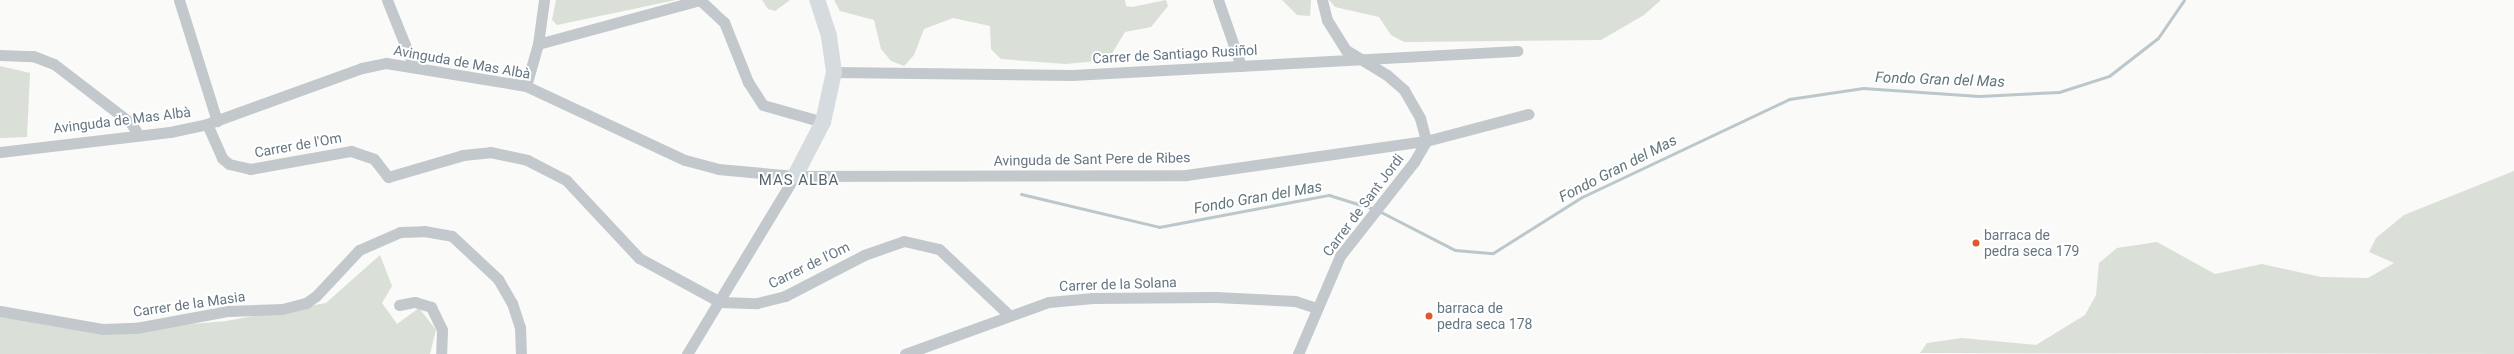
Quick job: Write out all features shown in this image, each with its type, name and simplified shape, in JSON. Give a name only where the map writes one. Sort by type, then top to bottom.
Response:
[{"type":"street","points":[[179,0],[212,123]]},
{"type":"street","points":[[387,0],[414,67]]},
{"type":"street","points":[[526,86],[538,44],[544,0]]},
{"type":"street","points":[[538,44],[700,0],[724,22],[748,82],[763,106],[823,122]]},
{"type":"street","points":[[687,354],[720,302],[795,176],[823,122],[834,72],[832,46],[817,0]]},
{"type":"street","points":[[1218,0],[1241,66]]},
{"type":"street","points":[[1322,0],[1336,36],[1346,50],[1360,58],[1404,90],[1420,118],[1426,141]]},
{"type":"street","name":"Carrer de Santiago Rusiñol","points":[[834,72],[1072,75],[1360,58],[1517,51]]},
{"type":"street","points":[[0,55],[33,56],[54,64],[131,123],[138,134]]},
{"type":"street","name":"Avinguda de Mas Albà","points":[[0,152],[212,123],[362,68],[386,64],[414,67],[526,86],[685,160],[718,169],[795,176]]},
{"type":"street","name":"Avinguda de Sant Pere de Ribes","points":[[795,176],[1186,175],[1426,141],[1528,114]]},
{"type":"street","name":"Carrer de l'Om","points":[[212,123],[222,158],[229,164],[250,169],[351,151],[374,159],[388,177],[462,155],[490,152],[527,160],[566,180],[639,258],[720,302],[757,303],[785,296],[864,255],[904,241],[939,249],[1008,314]]},
{"type":"street","name":"Carrer de Sant Jordi","points":[[1298,354],[1340,256],[1379,204],[1414,162],[1426,141]]},
{"type":"street","name":"Carrer de la Masia","points":[[0,311],[103,329],[136,328],[228,311],[282,309],[306,303],[316,296],[359,250],[400,232],[424,231],[452,236],[498,279],[512,303],[520,327],[521,354]]},
{"type":"street","name":"Carrer de la Solana","points":[[905,354],[1008,314],[1049,302],[1153,296],[1295,301],[1317,308]]},
{"type":"street","points":[[399,305],[415,302],[431,307],[442,330],[441,354]]},
{"type":"shaded area","points":[[556,0],[676,0],[557,25],[552,20]]},
{"type":"shaded area","points":[[762,0],[790,0],[775,11],[768,9]]},
{"type":"shaded area","points":[[834,0],[1125,0],[1126,6],[1132,7],[1166,0],[1168,6],[1151,27],[1125,32],[1111,55],[1098,61],[1065,64],[1001,59],[991,49],[990,26],[953,18],[924,29],[914,55],[904,66],[891,61],[881,49],[874,20],[840,11]]},
{"type":"shaded area","points":[[1282,0],[1311,0],[1310,16],[1297,15]]},
{"type":"shaded area","points":[[1329,0],[1661,0],[1644,15],[1601,40],[1404,42],[1391,35],[1379,17],[1335,7]]},
{"type":"shaded area","points":[[0,66],[30,73],[27,137],[0,138]]},
{"type":"shaded area","points":[[2514,171],[2514,354],[1920,353],[1927,343],[1962,338],[2036,345],[2085,315],[2096,295],[2099,263],[2117,248],[2157,242],[2215,274],[2262,264],[2321,277],[2368,278],[2394,263],[2369,252],[2376,238],[2404,215]]},
{"type":"shaded area","points":[[380,255],[392,286],[382,303],[397,324],[419,308],[436,330],[430,354],[0,354],[0,313],[103,332],[226,321],[326,303]]},
{"type":"waterway","name":"Fondo Gran del Mas","points":[[1379,211],[1455,250],[1493,253],[1582,197],[1789,99],[1863,88],[1979,96],[2059,92],[2109,76],[2158,38],[2184,0]]},
{"type":"waterway","name":"Fondo Gran del Mas","points":[[1021,194],[1159,227],[1329,195],[1374,209]]},
{"type":"place","name":"barraca de pedra seca 179","points":[[1976,243]]},
{"type":"place","name":"barraca de pedra seca 178","points":[[1429,316]]},
{"type":"district","name":"MAS ALBA","points":[[799,181]]}]
